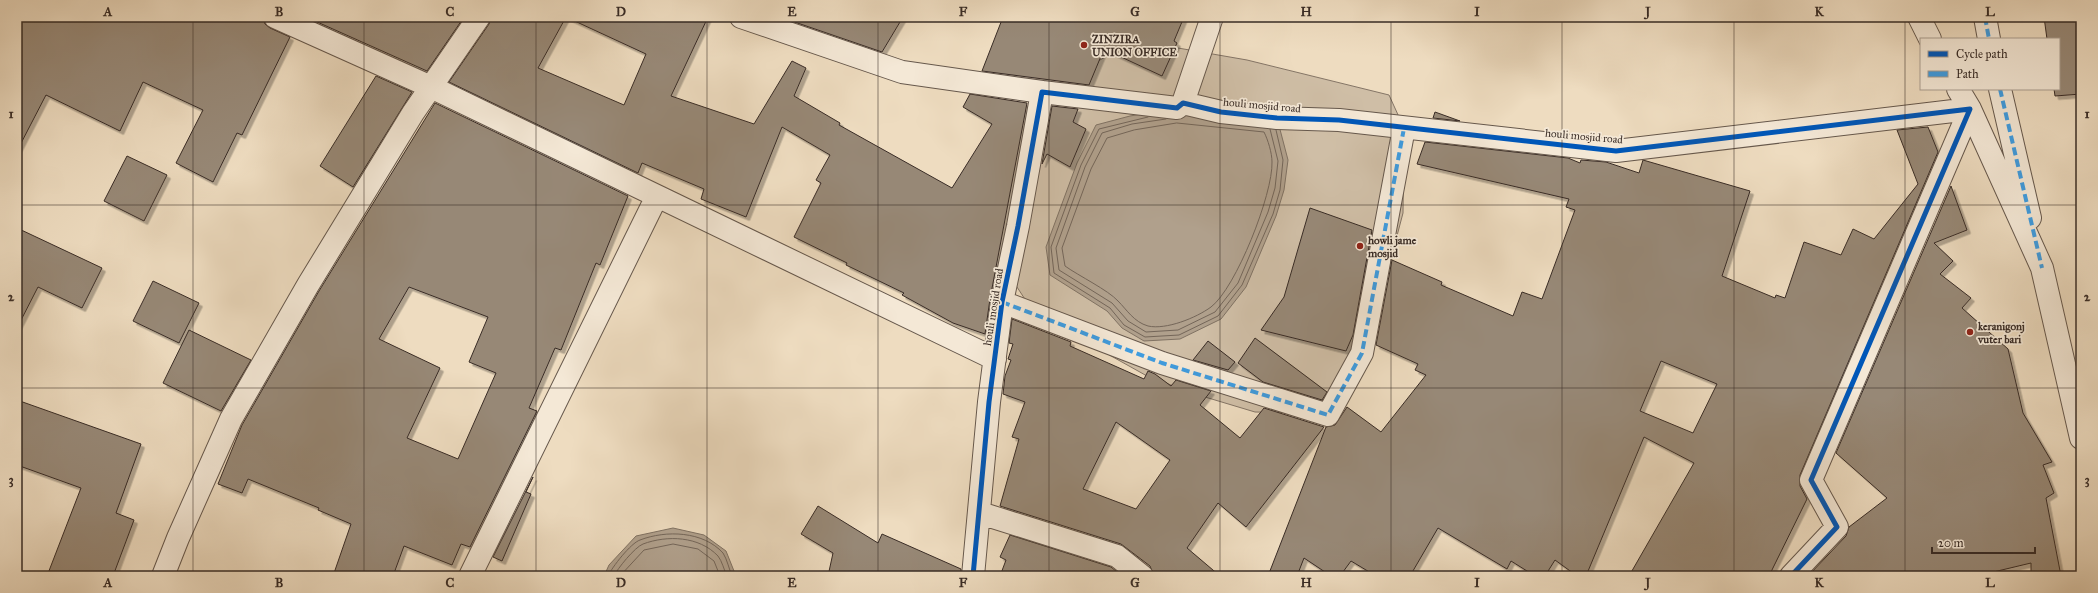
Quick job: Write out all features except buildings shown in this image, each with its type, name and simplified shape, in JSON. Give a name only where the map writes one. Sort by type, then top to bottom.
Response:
[{"type":"street","points":[[275,17],[431,87],[995,358]]},
{"type":"street","points":[[163,576],[178,538],[231,419],[308,285],[413,113],[479,17]]},
{"type":"street","points":[[741,17],[902,72],[1042,92]]},
{"type":"street","points":[[1183,102],[1212,17]]},
{"type":"street","points":[[1919,17],[1930,38]]},
{"type":"street","points":[[1985,17],[1989,38]]},
{"type":"street","points":[[1959,90],[1970,109],[2042,268]]},
{"type":"street","points":[[2000,90],[2080,432]]},
{"type":"street","name":"houli mosjid road","points":[[973,576],[1002,302],[1018,226],[1042,92],[1177,108],[1183,102],[1235,114],[1277,118],[1339,120],[1616,151],[1970,109]]},
{"type":"street","points":[[1791,576],[1837,527],[1811,480],[1970,109]]},
{"type":"street","points":[[1002,302],[1162,363],[1328,415],[1362,353],[1404,128]]},
{"type":"street","points":[[470,576],[657,196]]},
{"type":"street","points":[[980,513],[1117,556],[1142,576]]},
{"type":"shaded area","points":[[1178,48],[1247,60],[1389,95],[1404,128],[1403,213],[1383,289],[1343,381],[1309,413],[1255,412],[1195,394],[1147,376],[1034,313],[1015,284],[1042,92],[1118,50]]},
{"type":"water","points":[[1177,108],[1277,118],[1288,160],[1284,190],[1276,216],[1246,287],[1221,319],[1180,339],[1144,341],[1122,328],[1107,311],[1050,275],[1046,247],[1077,163],[1096,125],[1130,116]]},
{"type":"water","points":[[673,528],[704,535],[726,551],[736,576],[604,576],[609,565],[636,536]]},
{"type":"marked path","points":[[1985,17],[1989,38]]},
{"type":"marked path","points":[[2000,90],[2042,268]]},
{"type":"marked path","points":[[1002,302],[1162,363],[1328,415],[1362,353],[1404,128]]},
{"type":"cycle path","points":[[973,576],[989,402],[1002,302],[1018,226],[1042,92],[1177,108],[1183,103],[1221,112],[1277,118],[1339,120],[1616,151],[1970,109],[1811,480],[1837,527],[1791,576]]},
{"type":"place","name":"ZINZIRA UNION OFFICE","points":[[1084,45]]},
{"type":"place","name":"howli jame mosjid","points":[[1360,246]]},
{"type":"place","name":"keranigonj vuter bari","points":[[1970,332]]}]
